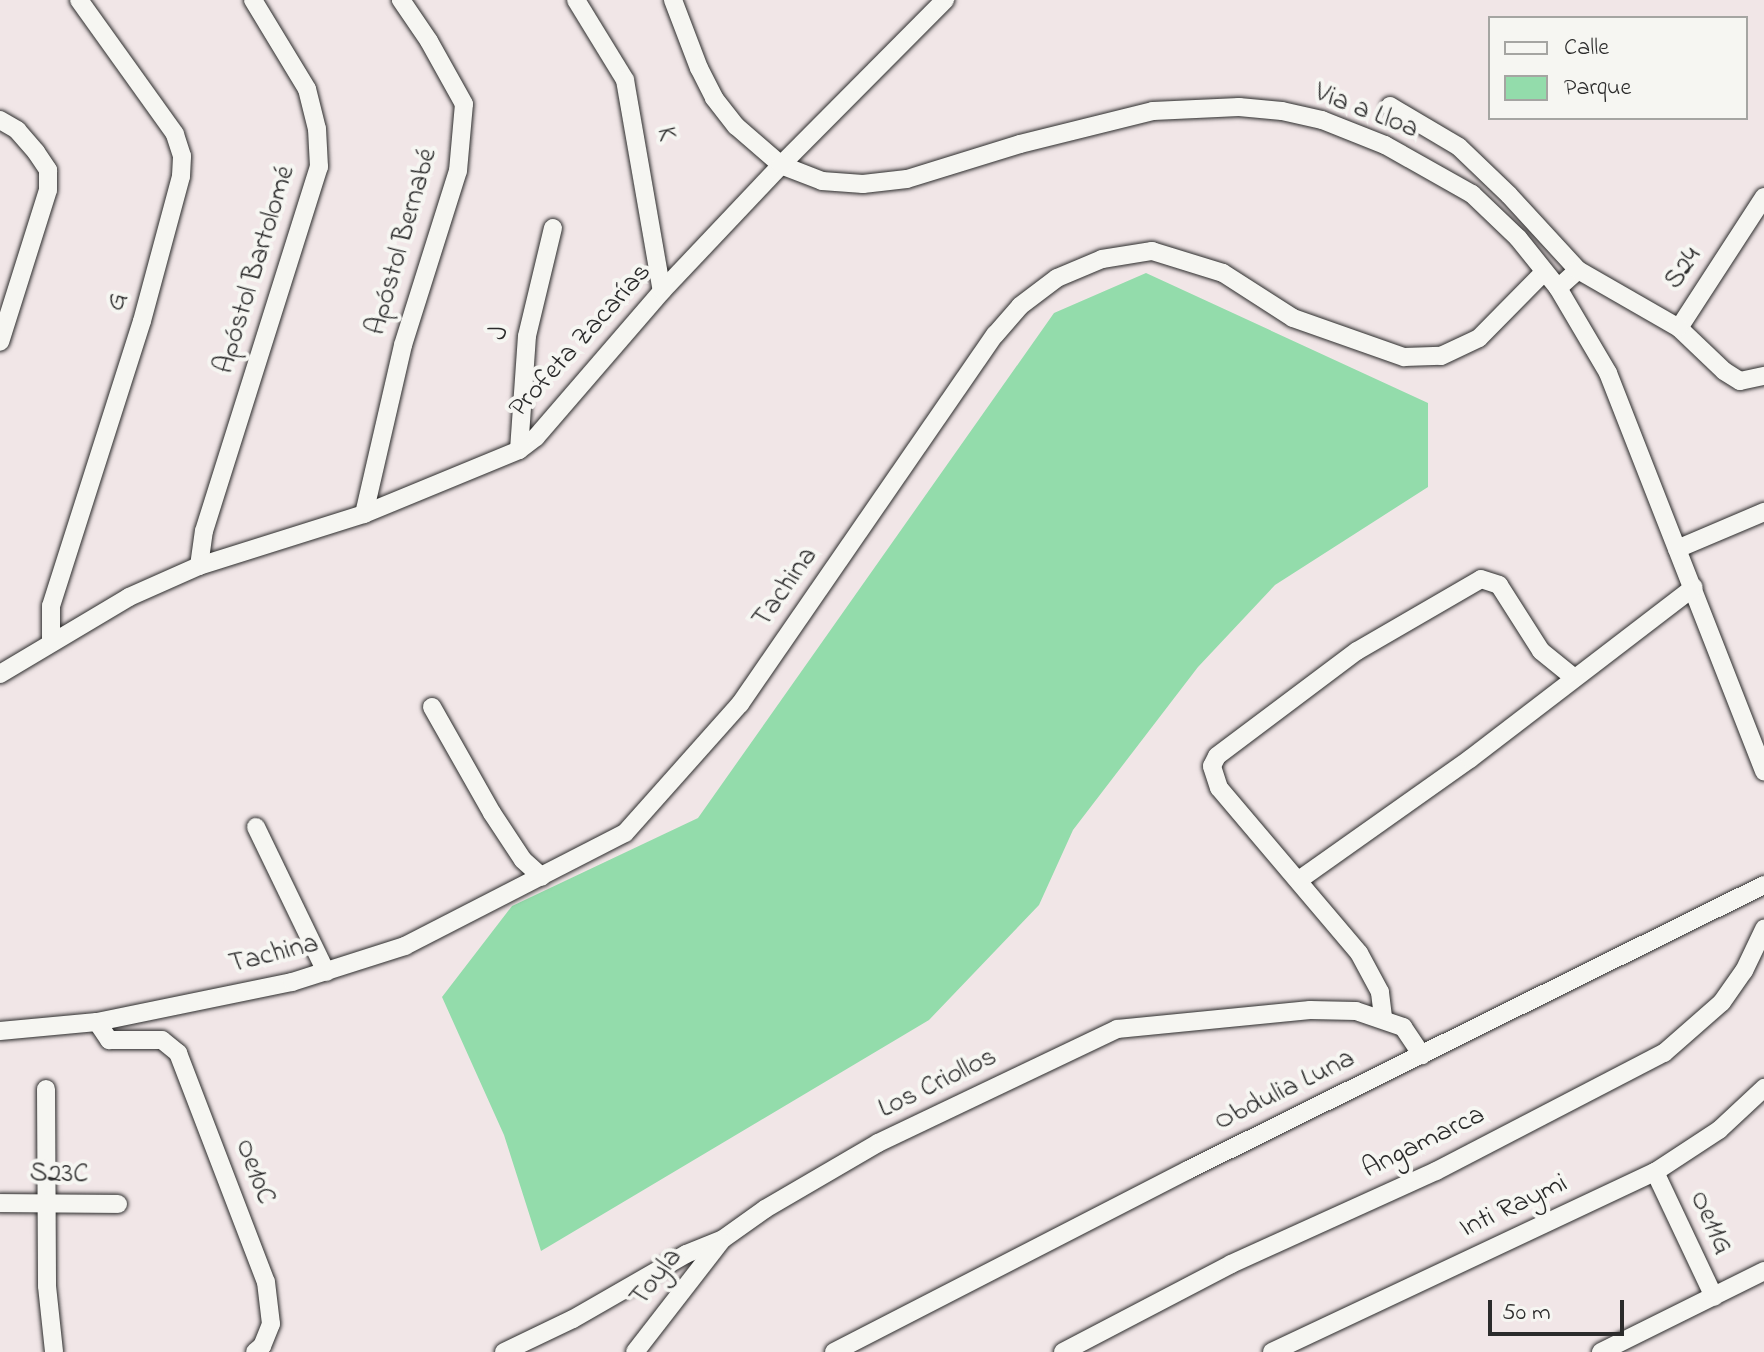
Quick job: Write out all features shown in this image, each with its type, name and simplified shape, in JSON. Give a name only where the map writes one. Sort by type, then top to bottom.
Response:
[{"type":"street","name":"G","points":[[51,642],[51,606],[142,321],[181,176],[182,156],[175,134],[79,0]]},
{"type":"street","name":"Apóstol Bartolomé","points":[[199,566],[204,531],[319,167],[317,129],[307,89],[253,0]]},
{"type":"street","name":"Apóstol Bernabé","points":[[364,514],[403,345],[458,171],[464,104],[429,41],[401,0]]},
{"type":"street","name":"K","points":[[576,0],[625,80],[662,291]]},
{"type":"street","name":"Via a Lloa","points":[[673,0],[714,98],[736,126],[781,165],[822,181],[885,182],[1153,111],[1197,107],[1282,111],[1335,125],[1448,177],[1495,215],[1558,288],[1608,373],[1677,549],[1758,732]]},
{"type":"street","name":"Profeta Zacarías","points":[[0,674],[129,597],[199,566],[364,514],[519,450],[536,437],[662,291],[781,165],[945,0]]},
{"type":"street","points":[[1390,106],[1459,147],[1578,270],[1679,328]]},
{"type":"street","points":[[0,120],[17,130],[36,152],[48,170],[48,190],[0,342]]},
{"type":"street","name":"S24","points":[[1761,377],[1740,381],[1724,371],[1679,328],[1764,197]]},
{"type":"street","name":"J","points":[[519,450],[527,336],[553,228]]},
{"type":"street","name":"Tachina","points":[[0,1031],[97,1022],[292,982],[326,972],[405,946],[625,833],[730,716],[995,335],[1020,306],[1057,278],[1102,259],[1152,251],[1223,273],[1293,318],[1404,357],[1441,356],[1479,338],[1544,272]]},
{"type":"street","points":[[1558,288],[1578,270]]},
{"type":"street","points":[[1677,549],[1764,512]]},
{"type":"street","points":[[1422,1055],[1403,1027],[1383,1017],[1380,992],[1372,972],[1299,880],[1219,788],[1212,766],[1225,747],[1357,651],[1481,579],[1499,585],[1541,651],[1573,677]]},
{"type":"street","points":[[1299,880],[1470,759],[1694,587]]},
{"type":"street","points":[[432,707],[492,813],[523,860],[542,877]]},
{"type":"street","points":[[1758,732],[1764,772]]},
{"type":"street","points":[[256,827],[326,972]]},
{"type":"street","name":"Obdulia Luna","points":[[834,1352],[1174,1177],[1764,885]]},
{"type":"street","name":"Angamarca","points":[[1063,1352],[1231,1264],[1436,1171],[1664,1053],[1722,1002],[1744,971],[1764,929]]},
{"type":"street","name":"Los Criollos","points":[[504,1352],[573,1319],[686,1254],[723,1239],[765,1209],[878,1143],[1117,1029],[1310,1010],[1356,1011],[1383,1017]]},
{"type":"street","name":"Oe10C","points":[[97,1022],[109,1040],[162,1040],[171,1044],[184,1067],[266,1282],[271,1324],[262,1346],[255,1352]]},
{"type":"street","name":"Inti Raymi","points":[[1273,1352],[1655,1172],[1719,1130],[1764,1088]]},
{"type":"street","points":[[46,1089],[49,1202],[47,1286],[54,1352]]},
{"type":"street","name":"Oe11G","points":[[1655,1172],[1714,1297]]},
{"type":"street","name":"S23C","points":[[0,1203],[118,1204]]},
{"type":"street","name":"Toyla","points":[[635,1352],[723,1239]]},
{"type":"street","points":[[1601,1352],[1764,1271]]},
{"type":"green space","points":[[1146,273],[1428,403],[1428,487],[1275,585],[1198,667],[1073,830],[1039,905],[929,1020],[541,1251],[504,1135],[442,997],[512,906],[698,818],[1054,313]]}]
